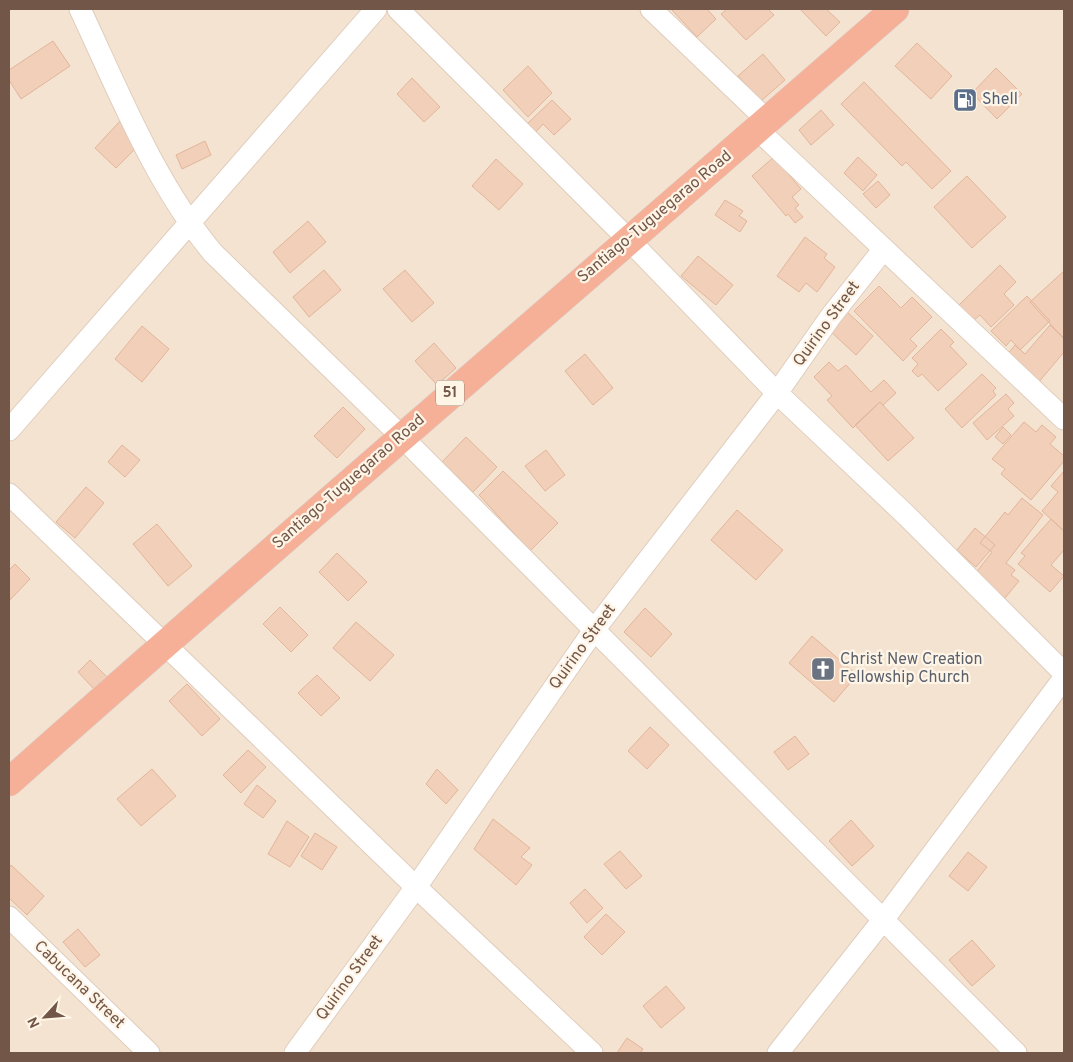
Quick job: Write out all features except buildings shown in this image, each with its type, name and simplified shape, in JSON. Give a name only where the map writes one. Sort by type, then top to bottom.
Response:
[{"type":"highway","name":"Santiago-Tuguegarao Road","points":[[9,782],[164,643],[401,436],[628,239],[763,125],[886,12]]},
{"type":"street","points":[[80,9],[135,126],[188,223],[213,253],[401,436],[1016,1053]]},
{"type":"street","points":[[9,430],[376,9]]},
{"type":"street","points":[[398,9],[628,239],[777,393],[906,516],[1064,673]]},
{"type":"street","points":[[650,9],[883,250],[1064,419]]},
{"type":"street","name":"Quirino Street","points":[[295,1053],[416,887],[594,630],[777,393],[831,316],[883,250]]},
{"type":"street","points":[[9,494],[416,887],[592,1053]]},
{"type":"street","points":[[778,1053],[883,920],[1064,678]]},
{"type":"street","name":"Cabucana Street","points":[[9,917],[149,1053]]},
{"type":"shaded area","points":[[9,9],[1064,9],[1064,1053],[9,1053]]},
{"type":"place","name":"Shell","points":[[965,100]]},
{"type":"place","name":"Christ New Creation Fellowship Church","points":[[823,669]]}]
